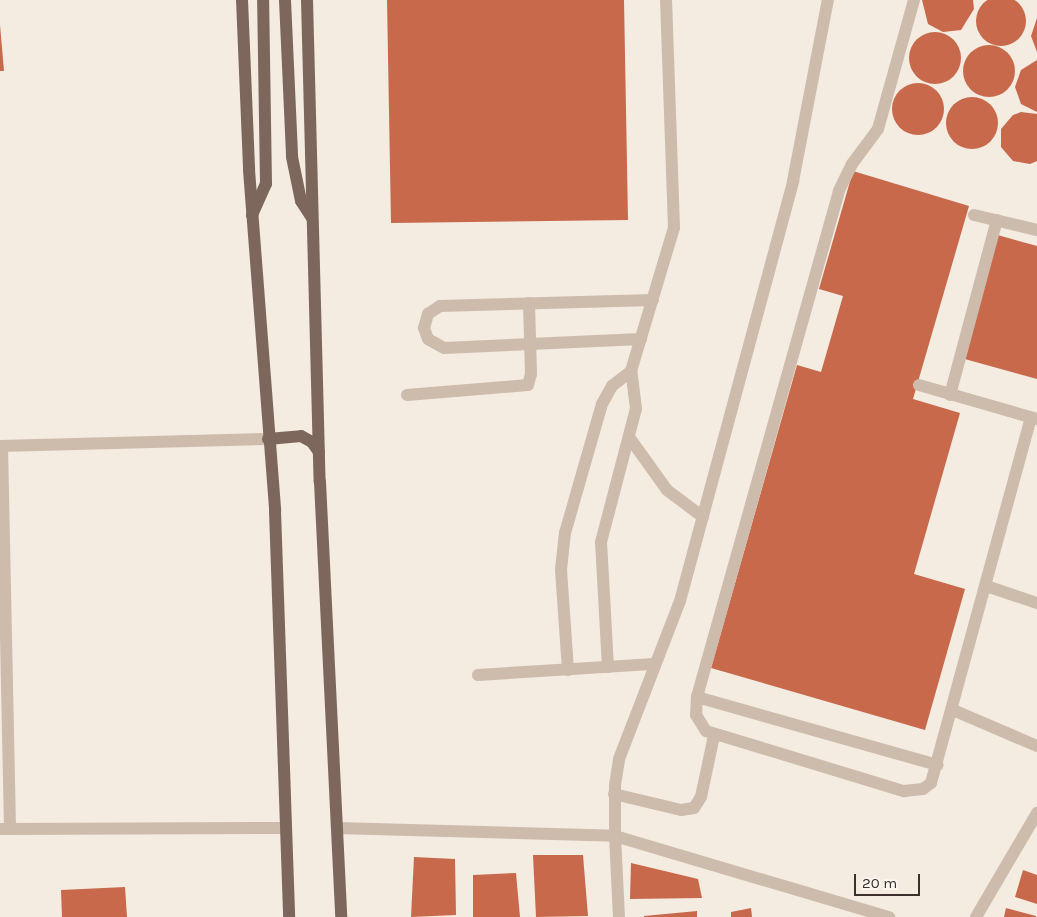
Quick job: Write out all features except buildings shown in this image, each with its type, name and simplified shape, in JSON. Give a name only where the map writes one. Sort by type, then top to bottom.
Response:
[{"type":"main road","points":[[242,0],[252,215],[275,511],[285,828],[290,917]]},
{"type":"main road","points":[[252,215],[261,201],[267,177],[263,0]]},
{"type":"main road","points":[[285,0],[292,157],[299,194],[313,220]]},
{"type":"main road","points":[[307,0],[319,452],[341,917]]},
{"type":"main road","points":[[268,440],[301,436],[312,442],[319,452]]},
{"type":"street","points":[[608,667],[601,542],[629,436],[636,397],[631,371],[674,228],[666,0]]},
{"type":"street","points":[[619,917],[614,794],[619,759],[680,601],[793,181],[828,0]]},
{"type":"street","points":[[914,0],[878,129],[852,164],[839,191],[697,697],[696,715],[706,731],[714,736],[904,791],[923,789],[930,783],[938,765],[986,586],[1034,419],[919,385]]},
{"type":"street","points":[[974,214],[1037,230]]},
{"type":"street","points":[[950,395],[997,220]]},
{"type":"street","points":[[641,339],[444,348],[428,339],[424,328],[428,314],[440,306],[653,300]]},
{"type":"street","points":[[407,395],[523,388],[531,380],[529,303]]},
{"type":"street","points":[[568,670],[561,570],[565,533],[602,404],[612,386],[631,371]]},
{"type":"street","points":[[629,436],[667,490],[703,517]]},
{"type":"street","points":[[268,440],[1,446],[5,829],[285,828]]},
{"type":"street","points":[[986,586],[1037,603]]},
{"type":"street","points":[[478,676],[655,664]]},
{"type":"street","points":[[697,697],[938,765]]},
{"type":"street","points":[[953,710],[1037,746]]},
{"type":"street","points":[[614,794],[681,810],[694,808],[701,797],[714,736]]},
{"type":"street","points":[[976,917],[1037,813]]},
{"type":"street","points":[[337,828],[615,836],[889,917]]}]
